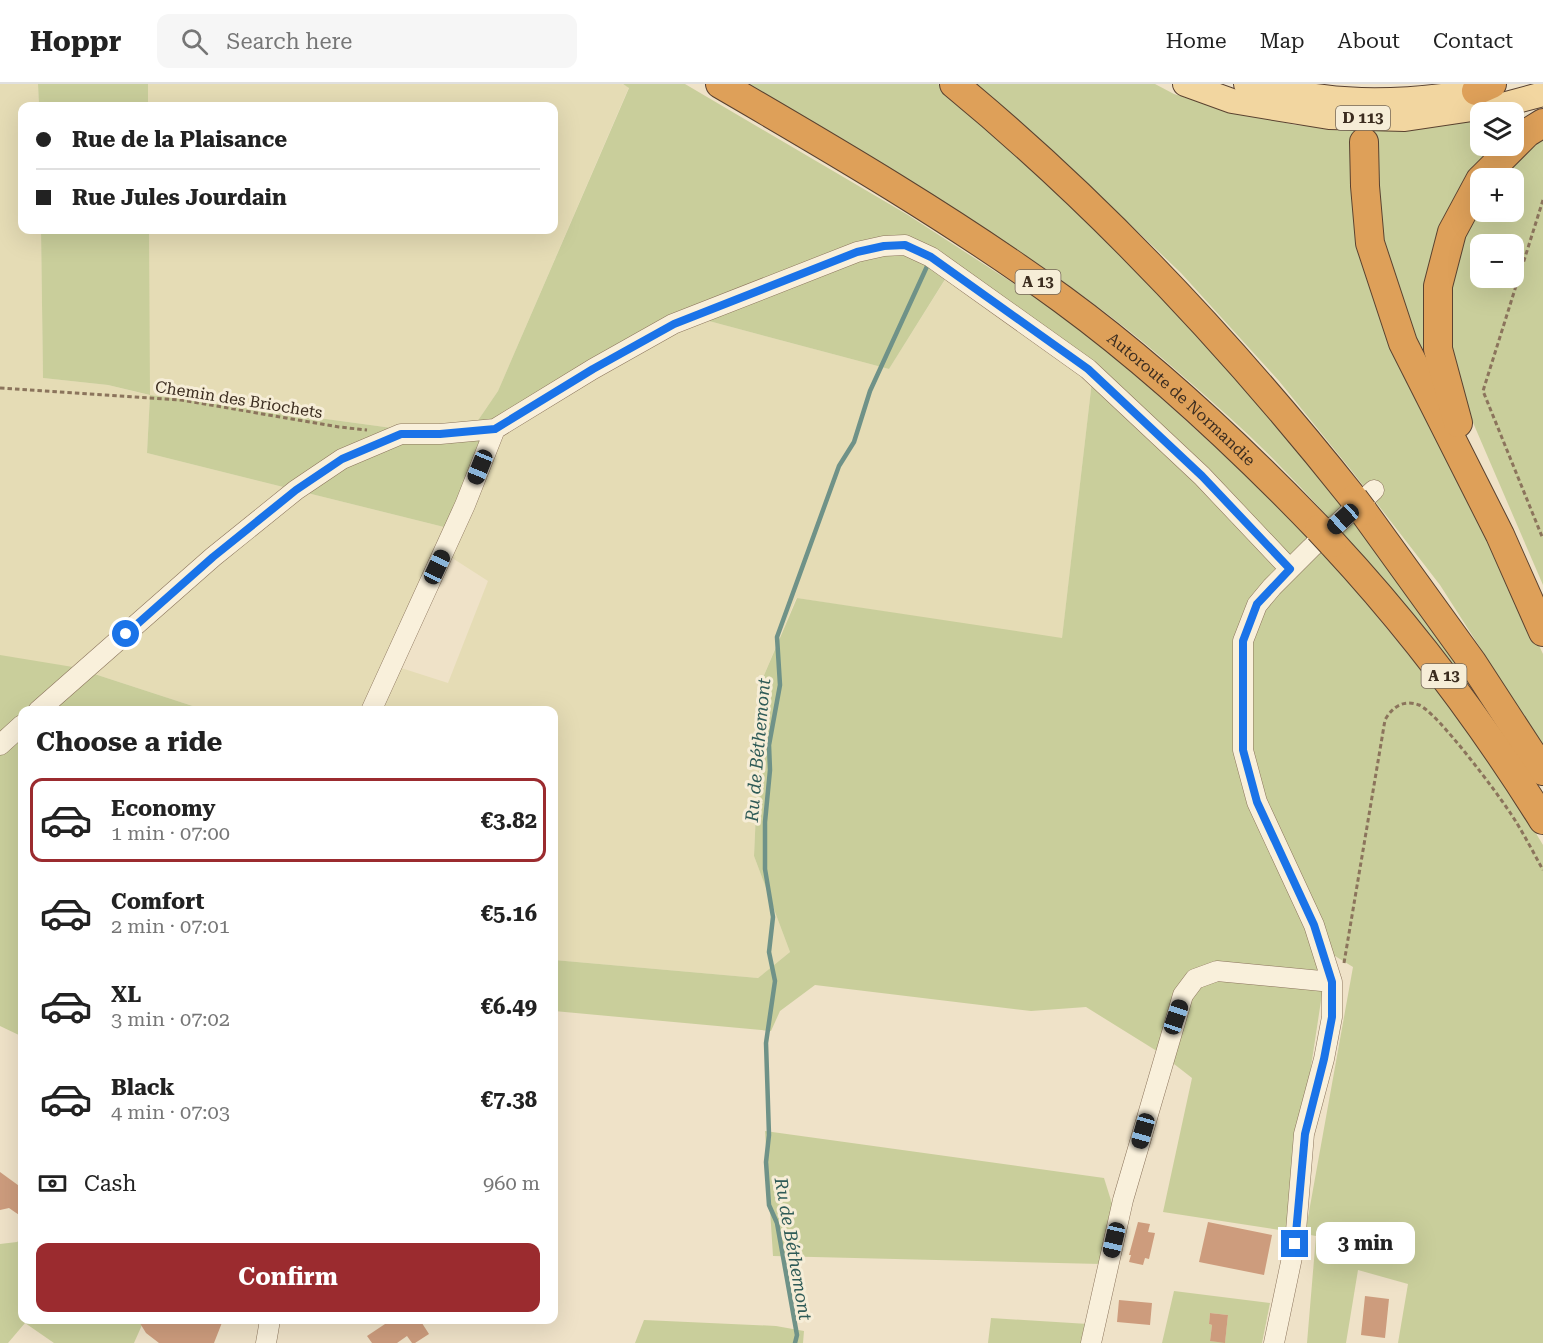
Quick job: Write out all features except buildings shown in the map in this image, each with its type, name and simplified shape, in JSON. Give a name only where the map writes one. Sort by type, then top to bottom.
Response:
[{"type":"highway","name":"Autoroute de Normandie","points":[[720,84],[944,218],[1064,300],[1156,374],[1215,426],[1326,536],[1402,622],[1488,736],[1543,820]]},
{"type":"highway","name":"A 13","points":[[954,84],[1111,226],[1248,371],[1364,500],[1543,771]]},
{"type":"highway","points":[[1492,168],[1527,133],[1543,123]]},
{"type":"highway","points":[[1364,142],[1370,243],[1403,343],[1500,535],[1543,632]]},
{"type":"highway","points":[[1470,199],[1452,232],[1438,286],[1438,349],[1455,414],[1500,535]]},
{"type":"main road","name":"D 113","points":[[1185,84],[1232,101],[1340,118],[1405,119],[1506,104],[1543,94]]},
{"type":"main road","name":"D 113","points":[[1246,84],[1324,98],[1386,100],[1503,84]]},
{"type":"street","points":[[44,706],[213,557],[296,490],[342,459],[401,434],[440,434],[495,429],[593,369],[674,324],[846,256],[884,246],[905,245],[931,257],[1088,369],[1202,476],[1290,569]]},
{"type":"street","points":[[372,706],[465,505],[495,429]]},
{"type":"street","points":[[1274,1343],[1295,1244],[1305,1134],[1332,1017],[1332,982],[1314,925],[1257,802],[1243,750],[1243,641],[1257,604],[1290,569],[1364,500]]},
{"type":"street","points":[[0,745],[18,729]]},
{"type":"street","points":[[1091,1343],[1123,1200],[1183,995],[1195,979],[1217,971],[1332,982]]},
{"type":"street","points":[[266,1343],[269,1324]]},
{"type":"path","points":[[1543,200],[1483,391],[1543,539]]},
{"type":"path","name":"Chemin des Briochets","points":[[0,388],[182,400],[339,427],[370,430]]},
{"type":"path","points":[[1332,982],[1343,964],[1385,720],[1395,706],[1408,702],[1421,705],[1437,719],[1512,814],[1543,870]]},
{"type":"shaded area","points":[[0,84],[38,84],[39,102],[18,102],[18,234],[41,234],[43,378],[108,385],[149,395],[149,234],[558,234],[558,102],[148,102],[148,84],[622,84],[629,87],[498,391],[466,438],[150,395],[147,453],[456,530],[498,436],[694,317],[889,369],[950,272],[1092,381],[1062,639],[796,598],[762,680],[754,856],[790,952],[758,978],[558,960],[558,706],[193,706],[73,667],[31,706],[18,706],[18,718],[0,736]],"holes":[[[446,554],[488,581],[448,683],[395,666]]]},
{"type":"green space","points":[[38,84],[148,84],[148,102],[39,102]]},
{"type":"green space","points":[[623,84],[685,84],[908,215],[1073,322],[1149,387],[1268,495],[1348,581],[1439,692],[1525,815],[1543,845],[1543,1343],[1398,1343],[1408,1284],[1358,1270],[1346,1343],[1307,1343],[1316,1236],[1305,1234],[1353,967],[1335,956],[1324,981],[1286,1231],[1163,1212],[1192,1078],[1160,1053],[1086,1007],[1031,1011],[815,985],[780,1011],[771,1031],[558,1011],[558,960],[758,978],[790,952],[754,856],[762,680],[797,598],[1062,638],[1092,381],[949,273],[889,369],[694,317],[498,436],[456,530],[147,453],[150,395],[466,438],[498,391],[629,88]]},
{"type":"green space","points":[[744,84],[938,84],[1004,136],[1100,228],[1291,436],[1505,729],[1338,528],[1267,453],[1185,378],[1134,335],[1028,257],[916,185]]},
{"type":"green space","points":[[976,84],[1155,84],[1174,94],[1228,110],[1295,125],[1380,130],[1470,118],[1470,156],[1491,156],[1482,168],[1470,168],[1470,184],[1465,190],[1432,382],[1379,237],[1375,184],[1379,144],[1359,144],[1359,189],[1454,467],[1543,654],[1543,746],[1440,585],[1351,470],[1279,381],[1181,273],[1091,187]]},
{"type":"green space","points":[[1543,133],[1543,585],[1465,404],[1457,376],[1445,315],[1459,247],[1471,222],[1524,222],[1524,168],[1509,168],[1521,156],[1524,156],[1524,152]]},
{"type":"green space","points":[[41,234],[149,234],[150,395],[108,385],[43,378]]},
{"type":"green space","points":[[0,655],[73,667],[193,706],[18,706],[18,1035],[0,1026]]},
{"type":"green space","points":[[765,1131],[1104,1178],[1114,1210],[1101,1264],[773,1256]]},
{"type":"green space","points":[[17,1242],[18,1324],[24,1324],[8,1343],[0,1343],[0,1244]]},
{"type":"green space","points":[[1174,1291],[1270,1303],[1262,1343],[1162,1343]],"holes":[[[1210,1313],[1228,1315],[1225,1342],[1210,1341],[1212,1325],[1209,1324]]]},
{"type":"green space","points":[[991,1318],[1088,1324],[1083,1343],[988,1343]]},
{"type":"green space","points":[[644,1320],[776,1326],[804,1331],[803,1343],[635,1343]]},
{"type":"green space","points":[[26,1324],[142,1325],[134,1343],[54,1343]]},
{"type":"waterway","name":"Ru de Béthemont","points":[[795,1343],[797,1335],[777,1223],[769,1205],[766,1162],[769,1135],[766,1043],[775,981],[769,952],[773,917],[765,869],[765,822],[770,770],[769,745],[780,685],[777,637],[839,466],[854,442],[870,391],[929,262]]},
{"type":"route","points":[[126,634],[213,557],[296,490],[342,459],[401,434],[440,434],[495,429],[593,369],[674,324],[857,252],[884,246],[905,245],[931,257],[1088,369],[1202,476],[1290,569],[1257,604],[1243,641],[1243,750],[1257,802],[1314,925],[1332,982],[1332,1017],[1305,1134],[1295,1244]]}]
